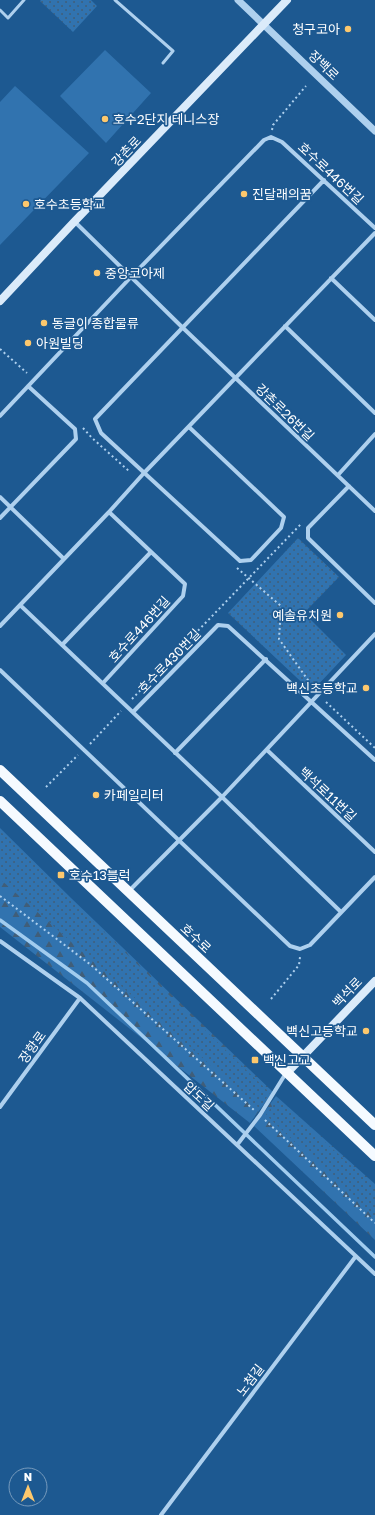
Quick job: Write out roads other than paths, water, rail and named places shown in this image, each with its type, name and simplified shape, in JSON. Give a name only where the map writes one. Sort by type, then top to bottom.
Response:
[{"type":"main road","name":"강촌로","points":[[0,301],[287,0]]},
{"type":"main road","name":"호수로","points":[[0,770],[375,1125]]},
{"type":"main road","points":[[0,802],[375,1156]]},
{"type":"main road","name":"백석로","points":[[287,1073],[375,981]]},
{"type":"street","name":"장백로","points":[[238,0],[375,131]]},
{"type":"street","name":"호수로446번길","points":[[131,277],[264,140],[271,137],[282,142],[375,228]]},
{"type":"street","points":[[189,427],[284,516],[280,528],[251,560],[240,561],[101,433],[95,419],[324,180]]},
{"type":"street","name":"강촌로26번길","points":[[74,222],[375,511]]},
{"type":"street","points":[[0,626],[109,512],[144,473],[375,233]]},
{"type":"street","points":[[0,416],[131,277]]},
{"type":"street","points":[[331,278],[375,320]]},
{"type":"street","points":[[285,326],[375,413]]},
{"type":"street","points":[[0,518],[76,439],[75,430],[28,386]]},
{"type":"street","points":[[338,475],[375,434]]},
{"type":"street","points":[[349,486],[308,528],[308,538],[375,603]]},
{"type":"street","points":[[0,497],[64,559]]},
{"type":"street","name":"호수로446번길","points":[[103,684],[183,596],[185,584],[109,512]]},
{"type":"street","points":[[62,645],[151,552]]},
{"type":"street","points":[[20,606],[133,712],[341,912]]},
{"type":"street","name":"호수로430번길","points":[[133,712],[218,625],[228,626],[266,659],[375,760]]},
{"type":"street","points":[[128,892],[267,750],[375,634]]},
{"type":"street","points":[[175,753],[266,659]]},
{"type":"street","points":[[0,670],[290,946],[300,949],[310,945],[375,877]]},
{"type":"street","name":"백석로11번길","points":[[267,750],[375,852]]},
{"type":"street","name":"압도길","points":[[0,942],[80,998],[375,1274]]},
{"type":"street","name":"장항로","points":[[0,1107],[80,998]]},
{"type":"street","points":[[237,1145],[260,1115],[287,1073]]},
{"type":"street","name":"노첨길","points":[[161,1515],[356,1256]]},
{"type":"lane","points":[[0,10],[8,18],[24,0]]},
{"type":"lane","points":[[115,0],[172,51],[163,63]]},
{"type":"waterway","points":[[0,920],[87,983],[375,1257]]},
{"type":"place","name":"청구코아","points":[[348,29]]},
{"type":"place","name":"호수2단지 테니스장","points":[[105,119]]},
{"type":"place","name":"진달래의꿈","points":[[244,194]]},
{"type":"place","name":"호수초등학교","points":[[26,204]]},
{"type":"place","name":"중앙코아제","points":[[97,273]]},
{"type":"place","name":"동글이 종합물류","points":[[44,323]]},
{"type":"place","name":"아원빌딩","points":[[28,343]]},
{"type":"place","name":"예솔유치원","points":[[340,615]]},
{"type":"place","name":"백신초등학교","points":[[366,688]]},
{"type":"place","name":"카페일리터","points":[[96,795]]},
{"type":"place","name":"호수13블럭","points":[[61,875]]},
{"type":"place","name":"백신고등학교","points":[[366,1031]]},
{"type":"place","name":"백신고교","points":[[255,1060]]}]
